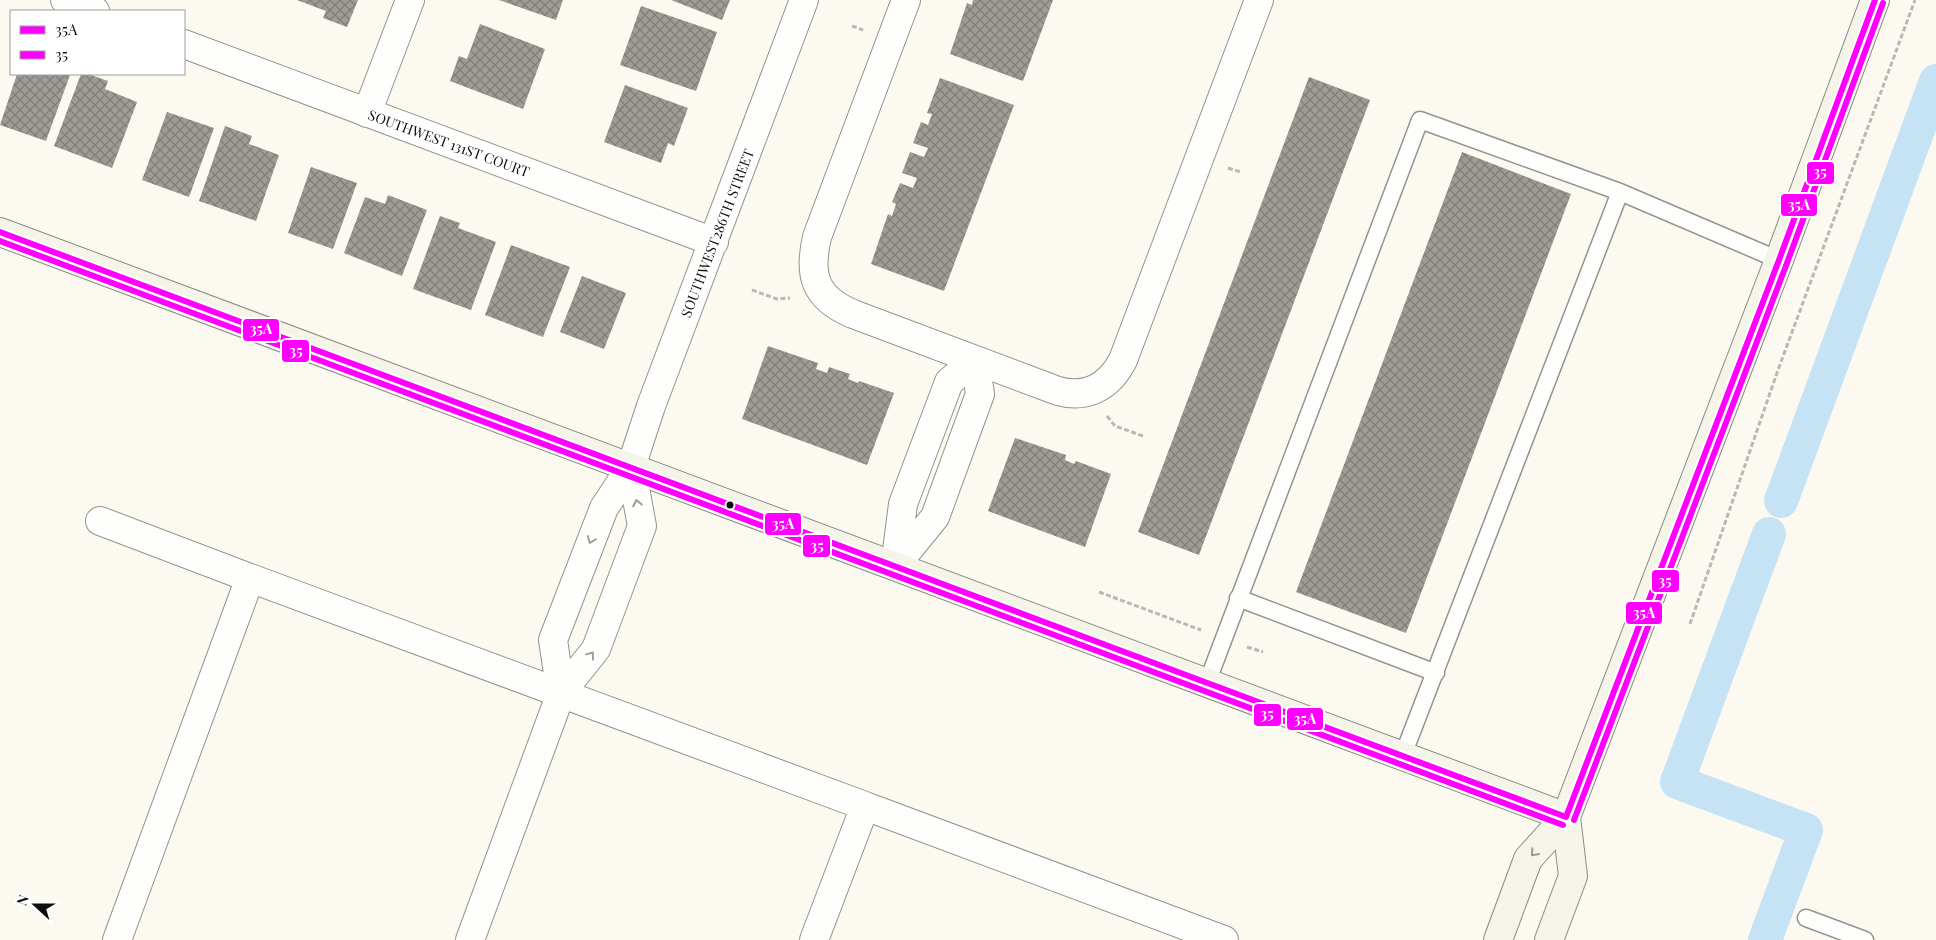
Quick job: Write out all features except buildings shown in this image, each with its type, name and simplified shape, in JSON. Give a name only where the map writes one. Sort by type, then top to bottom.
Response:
[{"type":"street","points":[[65,0],[92,10]]},
{"type":"street","points":[[367,113],[410,0]]},
{"type":"street","name":"SOUTHWEST286TH STREET","points":[[561,693],[553,640],[604,508],[631,467],[804,0]]},
{"type":"street","points":[[906,0],[817,237],[813,258],[814,278],[822,294],[841,309],[1058,391],[1076,394],[1098,388],[1118,370],[1129,346],[1259,0]]},
{"type":"street","points":[[1498,940],[1528,859],[1566,817],[1779,260],[1875,0]]},
{"type":"street","name":"SOUTHWEST 131ST COURT","points":[[185,44],[714,242]]},
{"type":"street","points":[[0,232],[1566,817]]},
{"type":"street","points":[[895,566],[935,517],[980,394],[976,360]]},
{"type":"street","points":[[470,940],[561,693],[596,649],[642,526],[631,467]]},
{"type":"street","points":[[100,521],[1224,940]]},
{"type":"street","points":[[117,940],[250,578]]},
{"type":"street","points":[[814,940],[865,806]]},
{"type":"street","points":[[1549,940],[1573,876],[1566,817]]},
{"type":"lane","points":[[1207,683],[1420,120],[1620,192],[1779,260]]},
{"type":"lane","points":[[1404,755],[1620,192]]},
{"type":"lane","points":[[1238,598],[1436,673]]},
{"type":"lane","points":[[1806,918],[1865,940]]},
{"type":"path","points":[[1690,624],[1778,370],[1915,0]]},
{"type":"path","points":[[752,290],[777,299]]},
{"type":"path","points":[[1115,426],[1142,436]]},
{"type":"path","points":[[1099,592],[1263,652]]},
{"type":"waterway","points":[[1781,501],[1936,81]]},
{"type":"waterway","points":[[1765,940],[1806,830],[1677,782],[1769,534]]},
{"type":"transit line","name":"35A","points":[[1566,817],[1779,260],[1875,0]]},
{"type":"transit line","name":"35","points":[[1574,820],[1787,263],[1883,3]]},
{"type":"transit line","name":"35A","points":[[0,232],[1566,817]]},
{"type":"transit line","name":"35","points":[[0,241],[1563,825]]}]
